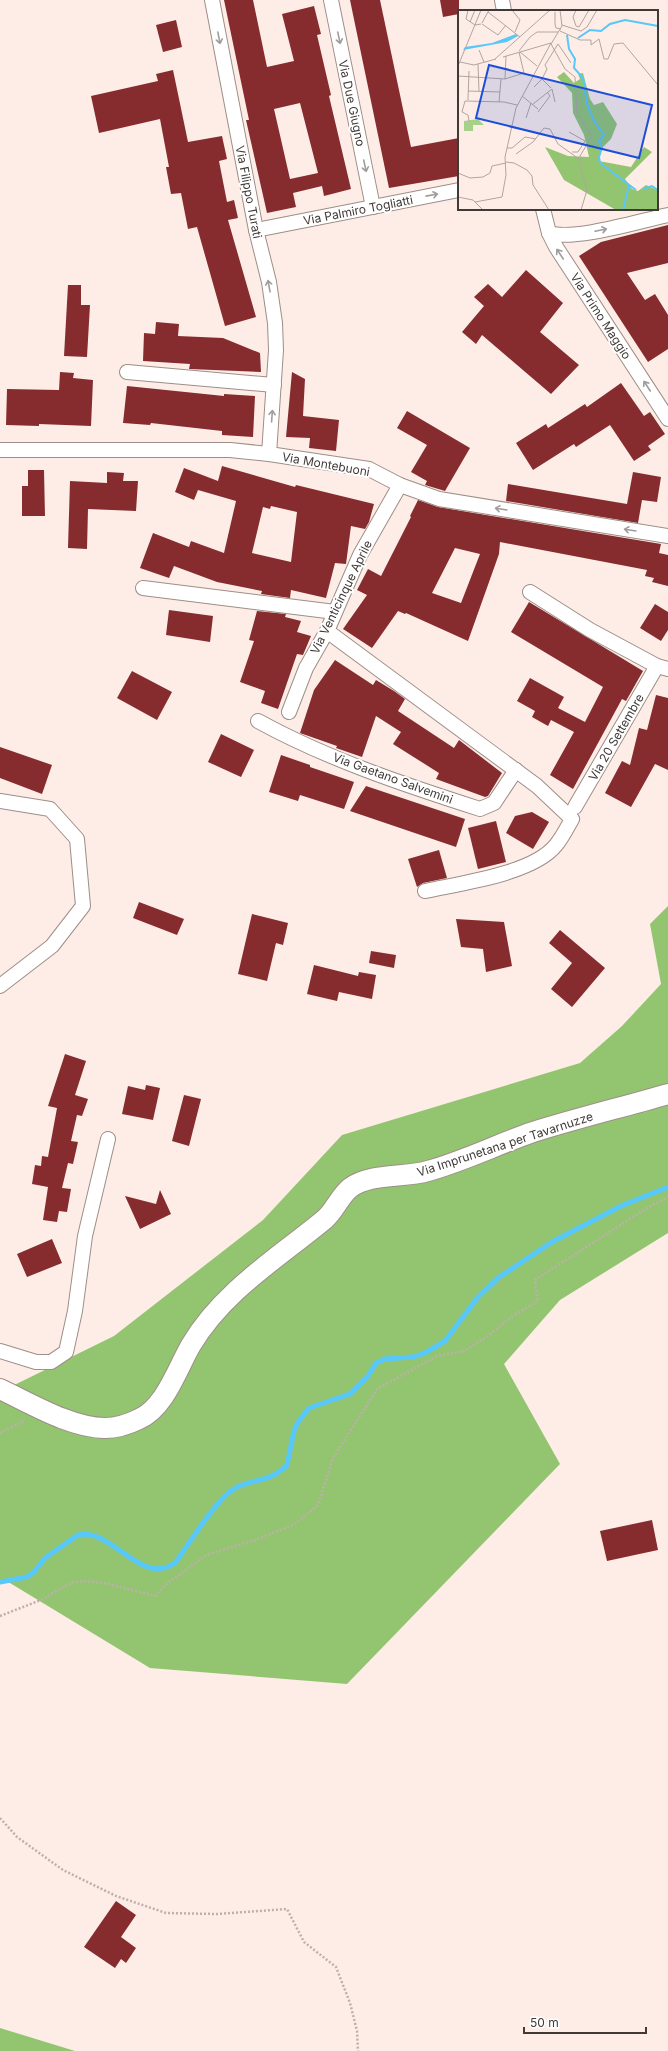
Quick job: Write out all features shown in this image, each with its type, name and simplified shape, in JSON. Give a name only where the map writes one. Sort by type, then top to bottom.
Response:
[{"type":"main road","name":"Via Imprunetana per Tavarnuzze","points":[[0,1389],[46,1411],[79,1424],[105,1428],[125,1424],[142,1418],[159,1403],[192,1344],[215,1313],[253,1275],[327,1217],[348,1189],[358,1183],[368,1180],[404,1176],[429,1171],[533,1132],[668,1094]]},
{"type":"street","name":"Via Filippo Turati","points":[[212,0],[256,230],[269,282],[275,323],[276,350],[269,454]]},
{"type":"street","name":"Via Due Giugno","points":[[331,0],[373,207]]},
{"type":"street","points":[[502,0],[504,10]]},
{"type":"street","name":"Via Palmiro Togliatti","points":[[256,230],[458,190]]},
{"type":"street","name":"Via Primo Maggio","points":[[543,210],[549,233],[668,419]]},
{"type":"street","points":[[549,233],[557,236],[580,234],[668,215]]},
{"type":"street","points":[[127,372],[274,385]]},
{"type":"street","name":"Via Montebuoni","points":[[0,450],[230,450],[269,454],[369,469],[400,485],[439,499],[668,536]]},
{"type":"street","name":"Via Venticinque Aprile","points":[[289,712],[306,668],[327,631],[360,555],[400,485]]},
{"type":"street","points":[[143,588],[335,612]]},
{"type":"street","name":"Via 20 Settembre","points":[[530,592],[590,630],[665,668],[575,807]]},
{"type":"street","points":[[327,631],[537,786],[572,819],[556,846],[534,864],[491,877],[425,892]]},
{"type":"street","name":"Via Gaetano Salvemini","points":[[258,721],[291,740],[382,775],[480,809],[494,803],[516,770]]},
{"type":"street","points":[[0,802],[50,809],[77,839],[83,906],[52,946],[0,986]]},
{"type":"street","points":[[0,1351],[36,1362],[51,1362],[66,1352],[75,1310],[85,1236],[108,1139]]},
{"type":"path","points":[[0,1616],[41,1600],[73,1582],[86,1581],[109,1584],[155,1596],[165,1585],[206,1555],[249,1542],[293,1526],[318,1505],[334,1458],[377,1389],[436,1356],[464,1351],[488,1336],[511,1317],[538,1301],[535,1280],[645,1209],[668,1197]]},
{"type":"path","points":[[0,1818],[17,1837],[63,1870],[116,1896],[166,1913],[217,1914],[287,1909],[304,1942],[336,1967],[350,2003],[357,2031],[358,2051]]},
{"type":"green space","points":[[668,906],[668,1233],[560,1300],[504,1364],[560,1464],[347,1684],[150,1668],[5,1580],[0,1580],[0,1392],[114,1336],[263,1220],[342,1135],[580,1063],[622,1026],[661,984],[650,924]]},
{"type":"green space","points":[[0,2028],[75,2051],[0,2051]]},
{"type":"building","points":[[224,0],[253,0],[267,67],[294,61],[282,14],[314,6],[321,34],[317,35],[331,95],[329,96],[351,189],[324,196],[322,186],[293,193],[296,207],[267,213],[246,120],[249,120]],"holes":[[[300,103],[318,173],[290,179],[274,109]]]},
{"type":"building","points":[[350,0],[380,0],[411,147],[458,138],[458,176],[389,188]]},
{"type":"building","points":[[440,0],[459,0],[458,14],[443,17]]},
{"type":"building","points":[[176,20],[182,47],[163,52],[156,25]]},
{"type":"building","points":[[173,70],[188,142],[222,136],[227,159],[219,161],[227,202],[234,200],[238,218],[228,220],[256,317],[225,326],[197,227],[188,229],[181,193],[171,194],[166,167],[169,167],[160,119],[99,133],[91,96],[158,81],[156,74]]},
{"type":"building","points":[[668,225],[668,263],[627,273],[645,300],[655,294],[668,315],[668,349],[648,362],[579,256],[601,242]]},
{"type":"building","points":[[526,270],[563,303],[540,332],[579,365],[551,394],[482,335],[476,344],[462,332],[484,306],[474,297],[488,284],[502,297]]},
{"type":"building","points":[[68,285],[81,285],[81,305],[90,305],[87,357],[64,356]]},
{"type":"building","points":[[156,322],[179,324],[178,336],[223,338],[260,353],[261,372],[189,369],[190,364],[143,361],[144,333],[155,334]]},
{"type":"building","points":[[60,372],[74,373],[73,378],[93,380],[91,426],[39,424],[39,426],[6,425],[7,389],[59,390]]},
{"type":"building","points":[[292,372],[305,379],[303,416],[339,420],[336,451],[309,448],[310,438],[286,437]]},
{"type":"building","points":[[621,383],[644,416],[650,412],[665,434],[648,446],[651,450],[634,461],[610,425],[576,447],[574,444],[533,470],[516,443],[546,424],[548,428],[585,404],[587,407]]},
{"type":"building","points":[[127,386],[224,396],[224,394],[255,396],[253,437],[222,435],[222,431],[151,423],[150,425],[123,423]]},
{"type":"building","points":[[407,411],[470,448],[445,491],[425,485],[427,481],[411,472],[427,445],[397,428]]},
{"type":"building","points":[[222,466],[295,487],[296,485],[374,504],[369,522],[365,529],[351,526],[346,564],[335,563],[326,598],[291,590],[290,598],[261,594],[262,591],[217,582],[174,566],[169,578],[140,568],[153,533],[189,547],[191,541],[224,553],[236,501],[198,490],[194,500],[175,492],[184,468],[218,481]],"holes":[[[271,506],[297,512],[291,562],[252,553],[263,507],[270,509]]]},
{"type":"building","points":[[28,470],[44,470],[45,516],[22,516],[22,486],[28,486]]},
{"type":"building","points":[[107,472],[124,473],[123,481],[138,481],[136,511],[88,509],[87,549],[68,548],[70,481],[107,483]]},
{"type":"building","points":[[633,472],[661,477],[657,502],[642,500],[638,523],[506,501],[508,484],[627,504]]},
{"type":"building","points":[[418,500],[438,507],[661,544],[659,553],[668,555],[668,586],[652,582],[654,578],[645,576],[647,570],[500,542],[499,554],[468,641],[406,613],[405,614],[398,611],[372,648],[343,629],[367,595],[357,590],[368,569],[381,576],[411,517],[410,516]],"holes":[[[455,548],[480,554],[461,603],[432,593]]]},
{"type":"building","points":[[529,602],[643,671],[626,701],[622,699],[573,789],[550,775],[574,732],[551,720],[548,726],[532,717],[535,711],[517,701],[530,678],[564,697],[558,708],[585,722],[603,687],[511,632]]},
{"type":"building","points":[[655,604],[668,612],[668,630],[661,641],[640,628]]},
{"type":"building","points":[[169,610],[213,616],[210,642],[166,635]]},
{"type":"building","points":[[257,611],[286,614],[285,617],[301,621],[297,632],[311,636],[303,655],[297,654],[278,709],[261,703],[265,691],[240,682],[254,641],[249,640]]},
{"type":"building","points":[[335,660],[373,685],[376,680],[394,691],[405,699],[398,711],[454,748],[459,740],[502,773],[488,796],[485,797],[436,779],[439,773],[393,744],[401,732],[376,716],[362,757],[336,748],[337,746],[300,733],[314,690]]},
{"type":"building","points":[[132,671],[172,692],[157,720],[117,698]]},
{"type":"building","points":[[656,695],[668,698],[668,770],[655,764],[631,807],[605,793],[622,761],[630,765],[639,728],[647,730]]},
{"type":"building","points":[[221,734],[254,750],[241,777],[208,762]]},
{"type":"building","points":[[0,747],[52,765],[42,794],[0,778]]},
{"type":"building","points":[[281,755],[354,782],[344,809],[300,795],[298,801],[269,792]]},
{"type":"building","points":[[366,786],[465,819],[456,847],[350,811]]},
{"type":"building","points":[[532,812],[549,822],[533,849],[506,833],[515,816]]},
{"type":"building","points":[[496,821],[506,862],[478,869],[468,828]]},
{"type":"building","points":[[439,850],[447,878],[423,883],[417,887],[408,859]]},
{"type":"building","points":[[139,902],[184,919],[177,935],[133,918]]},
{"type":"building","points":[[252,914],[288,923],[283,945],[276,943],[267,981],[238,974]]},
{"type":"building","points":[[456,919],[504,922],[512,966],[486,972],[483,949],[461,947]]},
{"type":"building","points":[[560,930],[605,968],[572,1007],[551,989],[572,963],[549,943]]},
{"type":"building","points":[[371,951],[396,955],[394,968],[369,963]]},
{"type":"building","points":[[314,965],[358,976],[359,972],[376,975],[372,999],[339,992],[337,1001],[307,994]]},
{"type":"building","points":[[65,1054],[86,1061],[75,1095],[88,1099],[82,1116],[77,1115],[71,1141],[78,1142],[73,1164],[68,1163],[62,1188],[71,1189],[67,1212],[59,1211],[57,1222],[43,1220],[48,1187],[32,1184],[35,1165],[41,1166],[42,1156],[48,1157],[57,1108],[48,1106]]},
{"type":"building","points":[[146,1085],[160,1088],[153,1120],[122,1114],[128,1086],[145,1090]]},
{"type":"building","points":[[184,1095],[201,1099],[189,1146],[172,1141]]},
{"type":"building","points":[[160,1190],[171,1214],[140,1229],[125,1196],[156,1204]]},
{"type":"building","points":[[52,1239],[62,1263],[27,1277],[17,1254]]},
{"type":"building","points":[[652,1520],[658,1550],[607,1561],[600,1531]]},
{"type":"building","points":[[116,1901],[136,1915],[121,1937],[136,1948],[126,1963],[121,1959],[115,1968],[84,1947]]},
{"type":"waterway","points":[[0,1582],[27,1577],[34,1572],[45,1558],[78,1535],[90,1535],[103,1539],[138,1563],[150,1568],[162,1568],[175,1563],[217,1504],[225,1496],[239,1486],[273,1475],[287,1465],[294,1431],[298,1422],[309,1408],[350,1394],[368,1376],[376,1363],[385,1359],[413,1357],[425,1353],[445,1341],[478,1297],[498,1278],[552,1242],[621,1206],[668,1187]]}]
